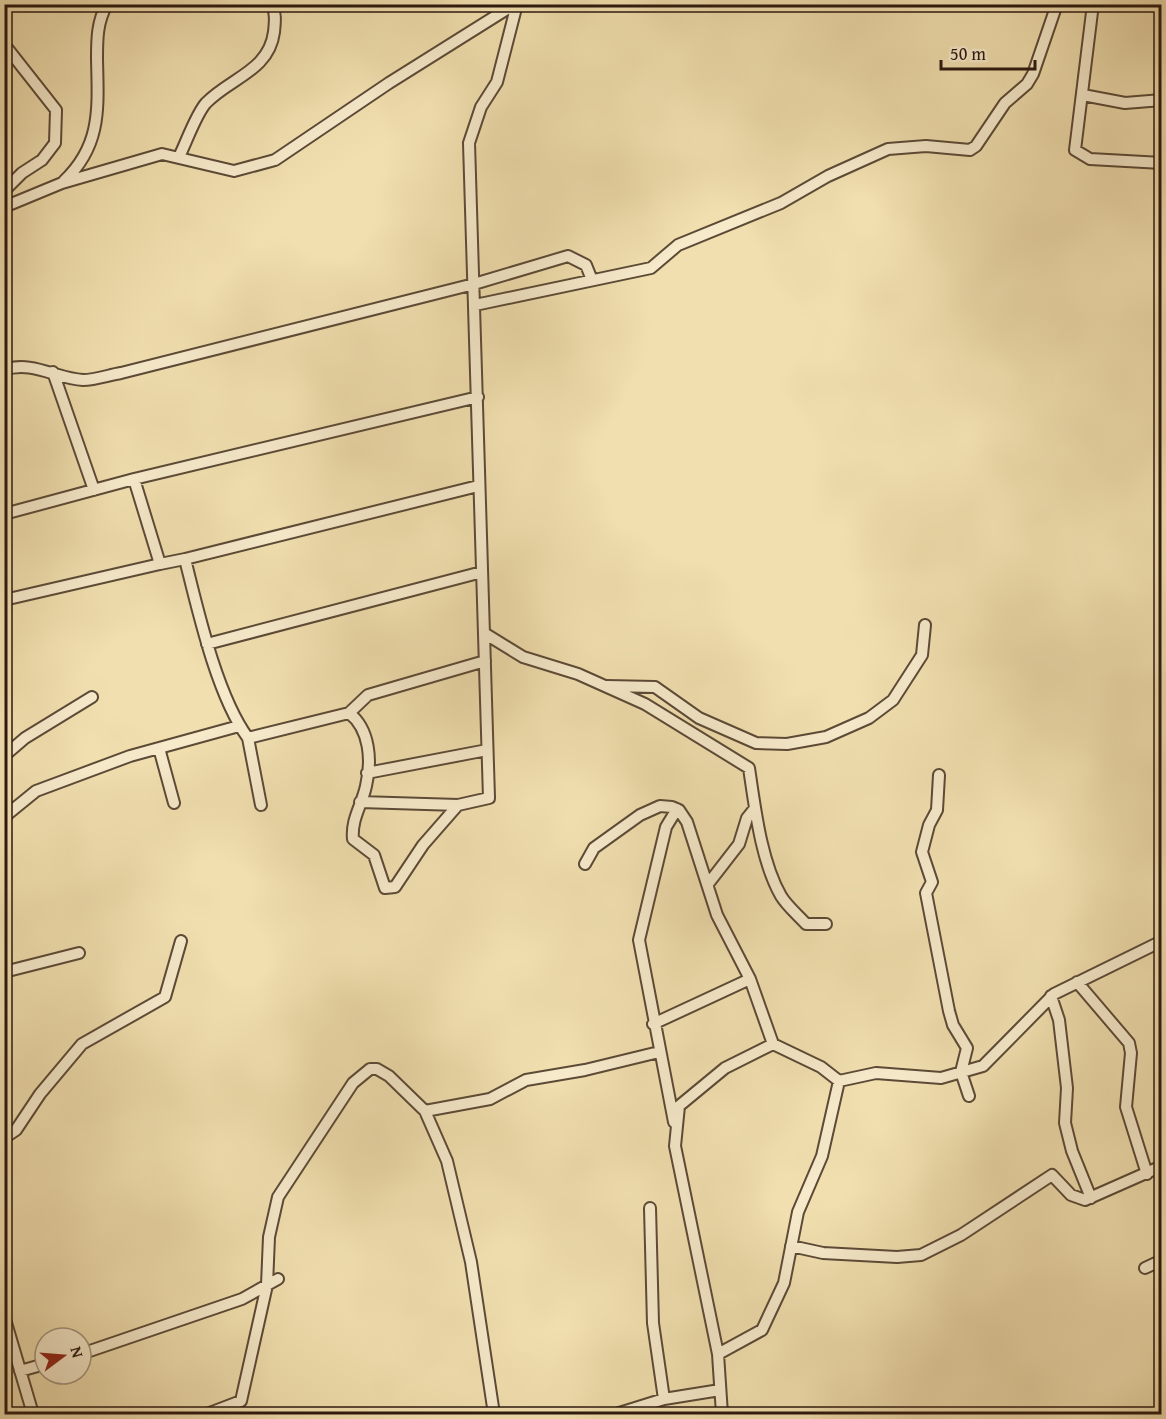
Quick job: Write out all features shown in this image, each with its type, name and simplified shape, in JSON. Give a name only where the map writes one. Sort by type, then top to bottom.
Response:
[{"type":"street","points":[[62,183],[79,167],[90,148],[98,115],[97,32],[107,4]]},
{"type":"street","points":[[179,157],[204,105],[225,87],[261,63],[272,45],[276,15],[272,4]]},
{"type":"street","points":[[4,207],[62,183],[162,154],[234,171],[275,160],[389,83],[516,4]]},
{"type":"street","points":[[360,802],[458,805],[489,798],[469,143],[481,107],[497,82],[516,4]]},
{"type":"street","points":[[475,305],[651,268],[678,245],[781,203],[828,176],[888,149],[926,146],[970,150],[976,146],[1005,103],[1019,92],[1033,74],[1057,4]]},
{"type":"street","points":[[1093,4],[1075,150],[1082,157],[1161,163]]},
{"type":"street","points":[[4,44],[56,110],[55,143],[42,160],[22,173],[5,190],[4,197]]},
{"type":"street","points":[[1083,95],[1125,103],[1161,100]]},
{"type":"street","points":[[4,370],[14,366],[53,372],[83,380],[121,374],[474,284],[568,256],[586,266],[592,280]]},
{"type":"street","points":[[53,372],[94,490]]},
{"type":"street","points":[[4,514],[134,479],[478,397]]},
{"type":"street","points":[[134,479],[160,564]]},
{"type":"street","points":[[4,600],[184,559],[478,486]]},
{"type":"street","points":[[184,559],[207,644],[239,726],[248,738],[261,805]]},
{"type":"street","points":[[207,644],[482,572]]},
{"type":"street","points":[[603,686],[655,687],[699,718],[756,743],[787,744],[826,737],[869,718],[893,700],[922,655],[925,626]]},
{"type":"street","points":[[484,633],[524,657],[578,674],[645,704],[749,768],[755,808],[771,876],[782,898],[806,924],[826,924]]},
{"type":"street","points":[[248,738],[349,713],[368,695],[485,662]]},
{"type":"street","points":[[4,756],[25,738],[92,697]]},
{"type":"street","points":[[349,713],[360,721],[368,748],[367,773],[352,825],[353,839],[374,855],[385,888],[395,887],[423,844],[458,805]]},
{"type":"street","points":[[4,817],[36,791],[159,748],[239,726]]},
{"type":"street","points":[[159,748],[174,803]]},
{"type":"street","points":[[367,773],[487,750]]},
{"type":"street","points":[[939,775],[938,810],[929,825],[922,852],[932,882],[926,893],[940,980],[953,1024],[967,1048],[961,1072],[969,1096]]},
{"type":"street","points":[[585,864],[594,848],[640,815],[660,806],[677,809],[687,822],[717,915],[750,979],[774,1044],[821,1067],[839,1080],[876,1073],[941,1078],[983,1066],[1052,996],[1161,941]]},
{"type":"street","points":[[708,884],[739,844],[747,818],[755,808]]},
{"type":"street","points":[[676,1134],[653,1024],[639,940],[666,827],[677,809]]},
{"type":"street","points":[[4,1138],[16,1130],[40,1094],[82,1044],[165,996],[181,941]]},
{"type":"street","points":[[4,972],[80,953]]},
{"type":"street","points":[[653,1024],[750,979]]},
{"type":"street","points":[[1077,982],[1129,1042],[1131,1053],[1126,1107],[1147,1174]]},
{"type":"street","points":[[1052,996],[1059,1020],[1067,1088],[1065,1123],[1072,1151],[1091,1198]]},
{"type":"street","points":[[722,1414],[718,1354],[675,1146],[679,1106],[725,1068],[774,1044]]},
{"type":"street","points":[[425,1111],[490,1100],[526,1080],[585,1070],[659,1052]]},
{"type":"street","points":[[207,1414],[241,1401],[267,1285],[269,1237],[278,1197],[353,1083],[370,1069],[377,1069],[389,1076],[425,1111],[447,1161],[471,1262],[494,1414]]},
{"type":"street","points":[[718,1354],[762,1330],[784,1283],[798,1212],[822,1156],[839,1080]]},
{"type":"street","points":[[791,1246],[822,1252],[897,1257],[921,1255],[961,1235],[1052,1175],[1071,1195],[1085,1200],[1161,1166]]},
{"type":"street","points":[[650,1208],[653,1323],[664,1399]]},
{"type":"street","points":[[1145,1268],[1161,1260]]},
{"type":"street","points":[[93,1350],[242,1299],[278,1280]]},
{"type":"street","points":[[4,1316],[32,1413],[19,1414]]},
{"type":"street","points":[[20,1371],[33,1367]]},
{"type":"street","points":[[616,1414],[664,1399],[720,1390]]}]
